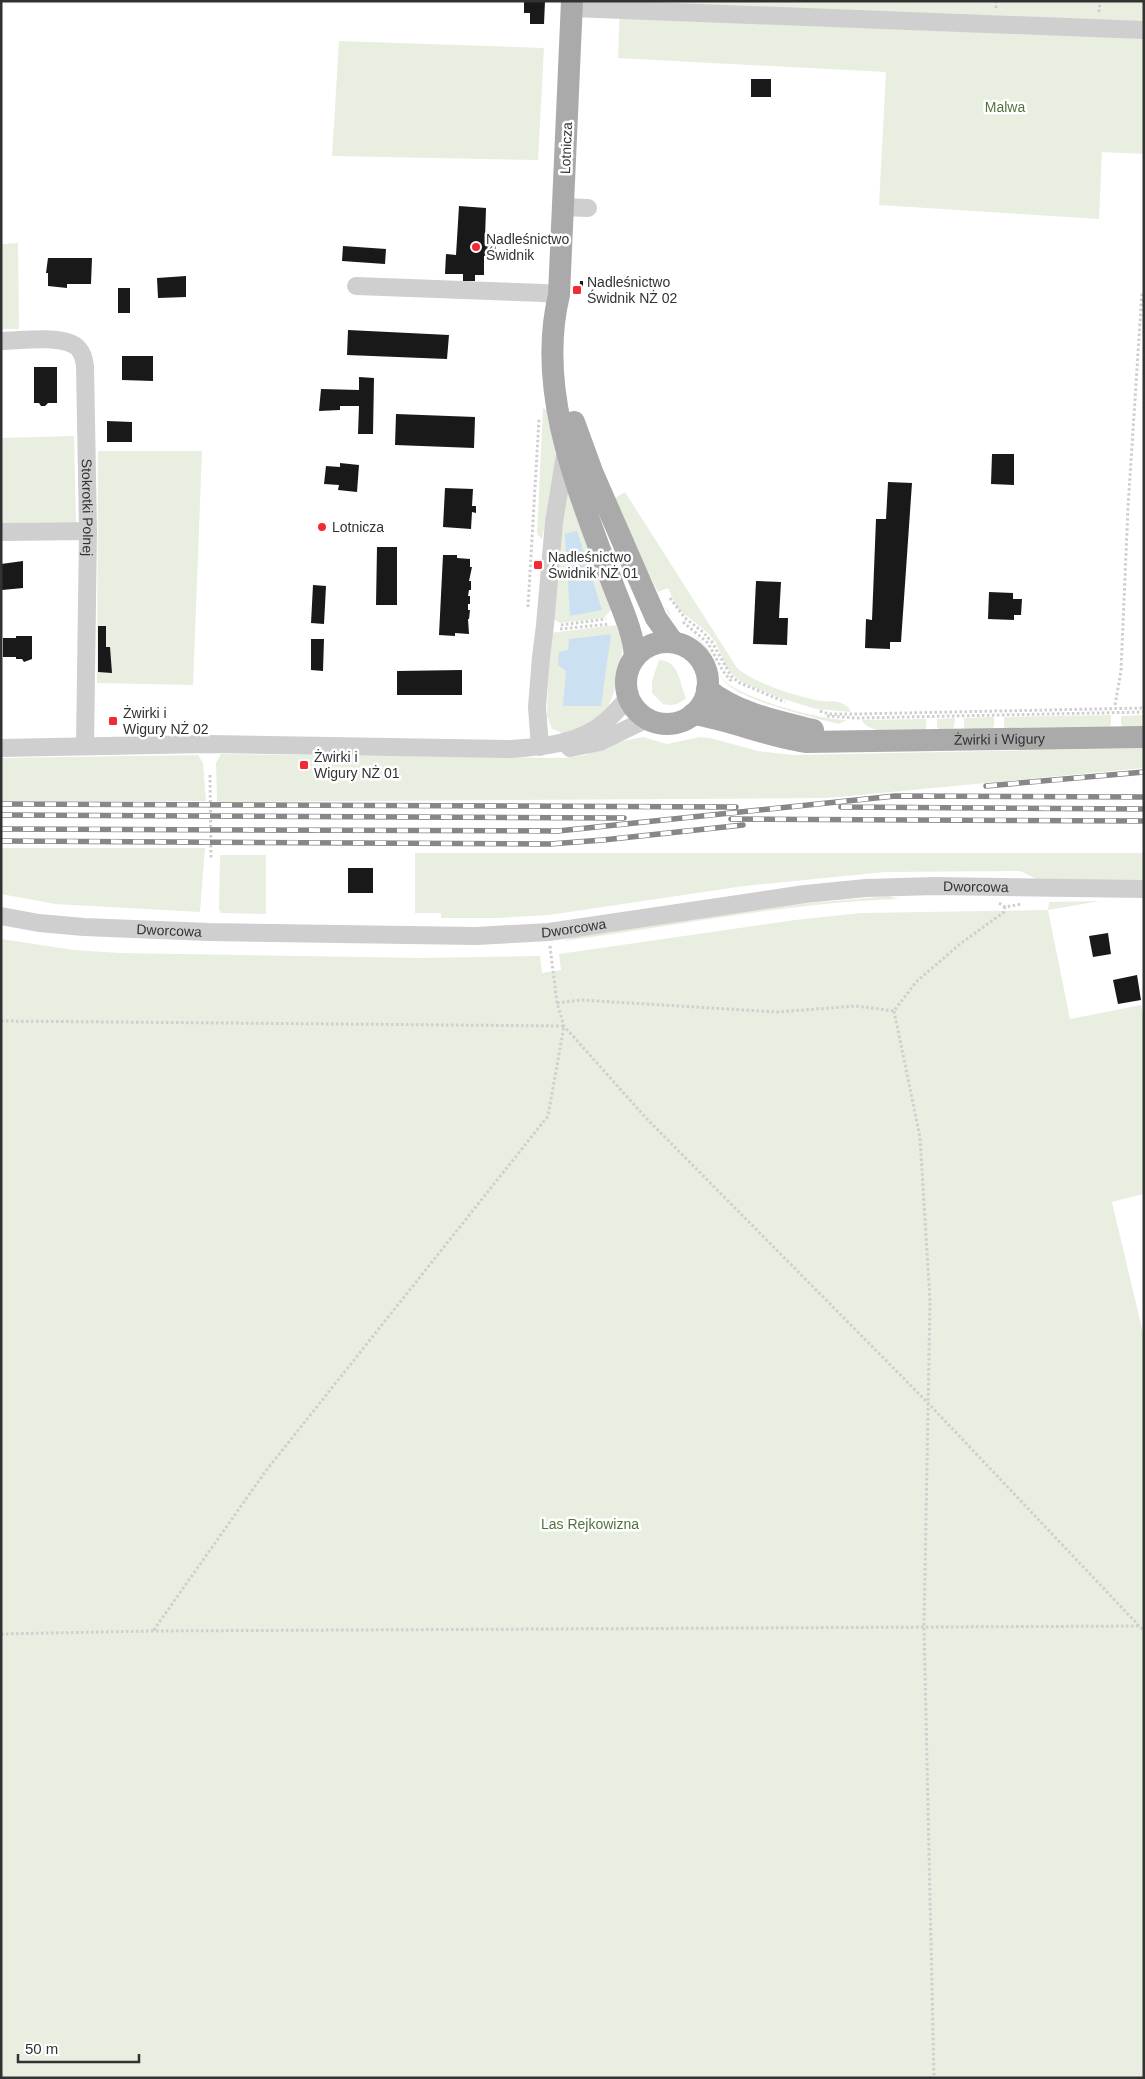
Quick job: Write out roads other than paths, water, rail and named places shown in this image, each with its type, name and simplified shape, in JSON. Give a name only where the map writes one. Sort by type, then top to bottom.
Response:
[{"type":"main road","name":"Lotnicza","points":[[572,5],[559,295],[562,313],[565,384],[580,441],[656,618],[673,642]]},
{"type":"main road","name":"Lotnicza","points":[[559,295],[554,314],[554,385],[560,422],[566,448],[634,641],[635,657]]},
{"type":"main road","points":[[673,642],[688,648],[700,658],[707,673],[707,689],[702,703],[693,714],[671,723],[659,723],[648,719],[636,710],[629,697],[627,676],[635,657],[650,646],[673,642]]},
{"type":"main road","name":"Żwirki i Wigury","points":[[707,689],[719,699],[749,712],[855,740]]},
{"type":"main road","name":"Żwirki i Wigury","points":[[693,714],[794,740],[822,742],[1144,737]]},
{"type":"street","points":[[572,5],[670,6],[1144,30]]},
{"type":"street","points":[[563,207],[588,208]]},
{"type":"street","points":[[356,286],[559,295]]},
{"type":"street","name":"Stokrotki Polnej","points":[[1,341],[59,340],[69,342],[77,347],[83,356],[85,366],[88,530],[85,746]]},
{"type":"street","points":[[540,747],[537,708],[554,522],[566,448]]},
{"type":"street","points":[[1,532],[88,530]]},
{"type":"street","points":[[540,747],[568,740],[592,730],[606,721],[629,697]]},
{"type":"street","points":[[1,748],[209,744],[509,749],[540,747],[572,748],[589,745],[614,736],[648,719]]},
{"type":"street","name":"Dworcowa","points":[[1,916],[84,927],[458,936],[550,932],[805,894],[866,888],[935,886],[1144,889]]},
{"type":"water","points":[[577,531],[602,610],[570,616],[565,534]]},
{"type":"water","points":[[611,634],[601,706],[563,706],[566,671],[558,665],[559,652],[568,650],[569,639]]},
{"type":"railway","points":[[986,786],[1144,772]]},
{"type":"railway","points":[[1,829],[558,831],[895,796],[1144,797]]},
{"type":"railway","points":[[1,804],[736,807]]},
{"type":"railway","points":[[841,807],[1144,809]]},
{"type":"railway","points":[[1,815],[624,818]]},
{"type":"railway","points":[[731,819],[1144,821]]},
{"type":"railway","points":[[1,841],[550,844],[743,825]]},
{"type":"place","name":"Nadleśnictwo Świdnik","points":[[476,247]]},
{"type":"place","name":"Nadleśnictwo Świdnik NŻ 02","points":[[577,290]]},
{"type":"place","name":"Lotnicza","points":[[322,527]]},
{"type":"place","name":"Nadleśnictwo Świdnik NŻ 01","points":[[538,565]]},
{"type":"place","name":"Żwirki i Wigury NŻ 02","points":[[113,721]]},
{"type":"place","name":"Żwirki i Wigury NŻ 01","points":[[304,765]]},
{"type":"park label","name":"Malwa","points":[[1005,107]]},
{"type":"park label","name":"Las Rejkowizna","points":[[590,1524]]}]
